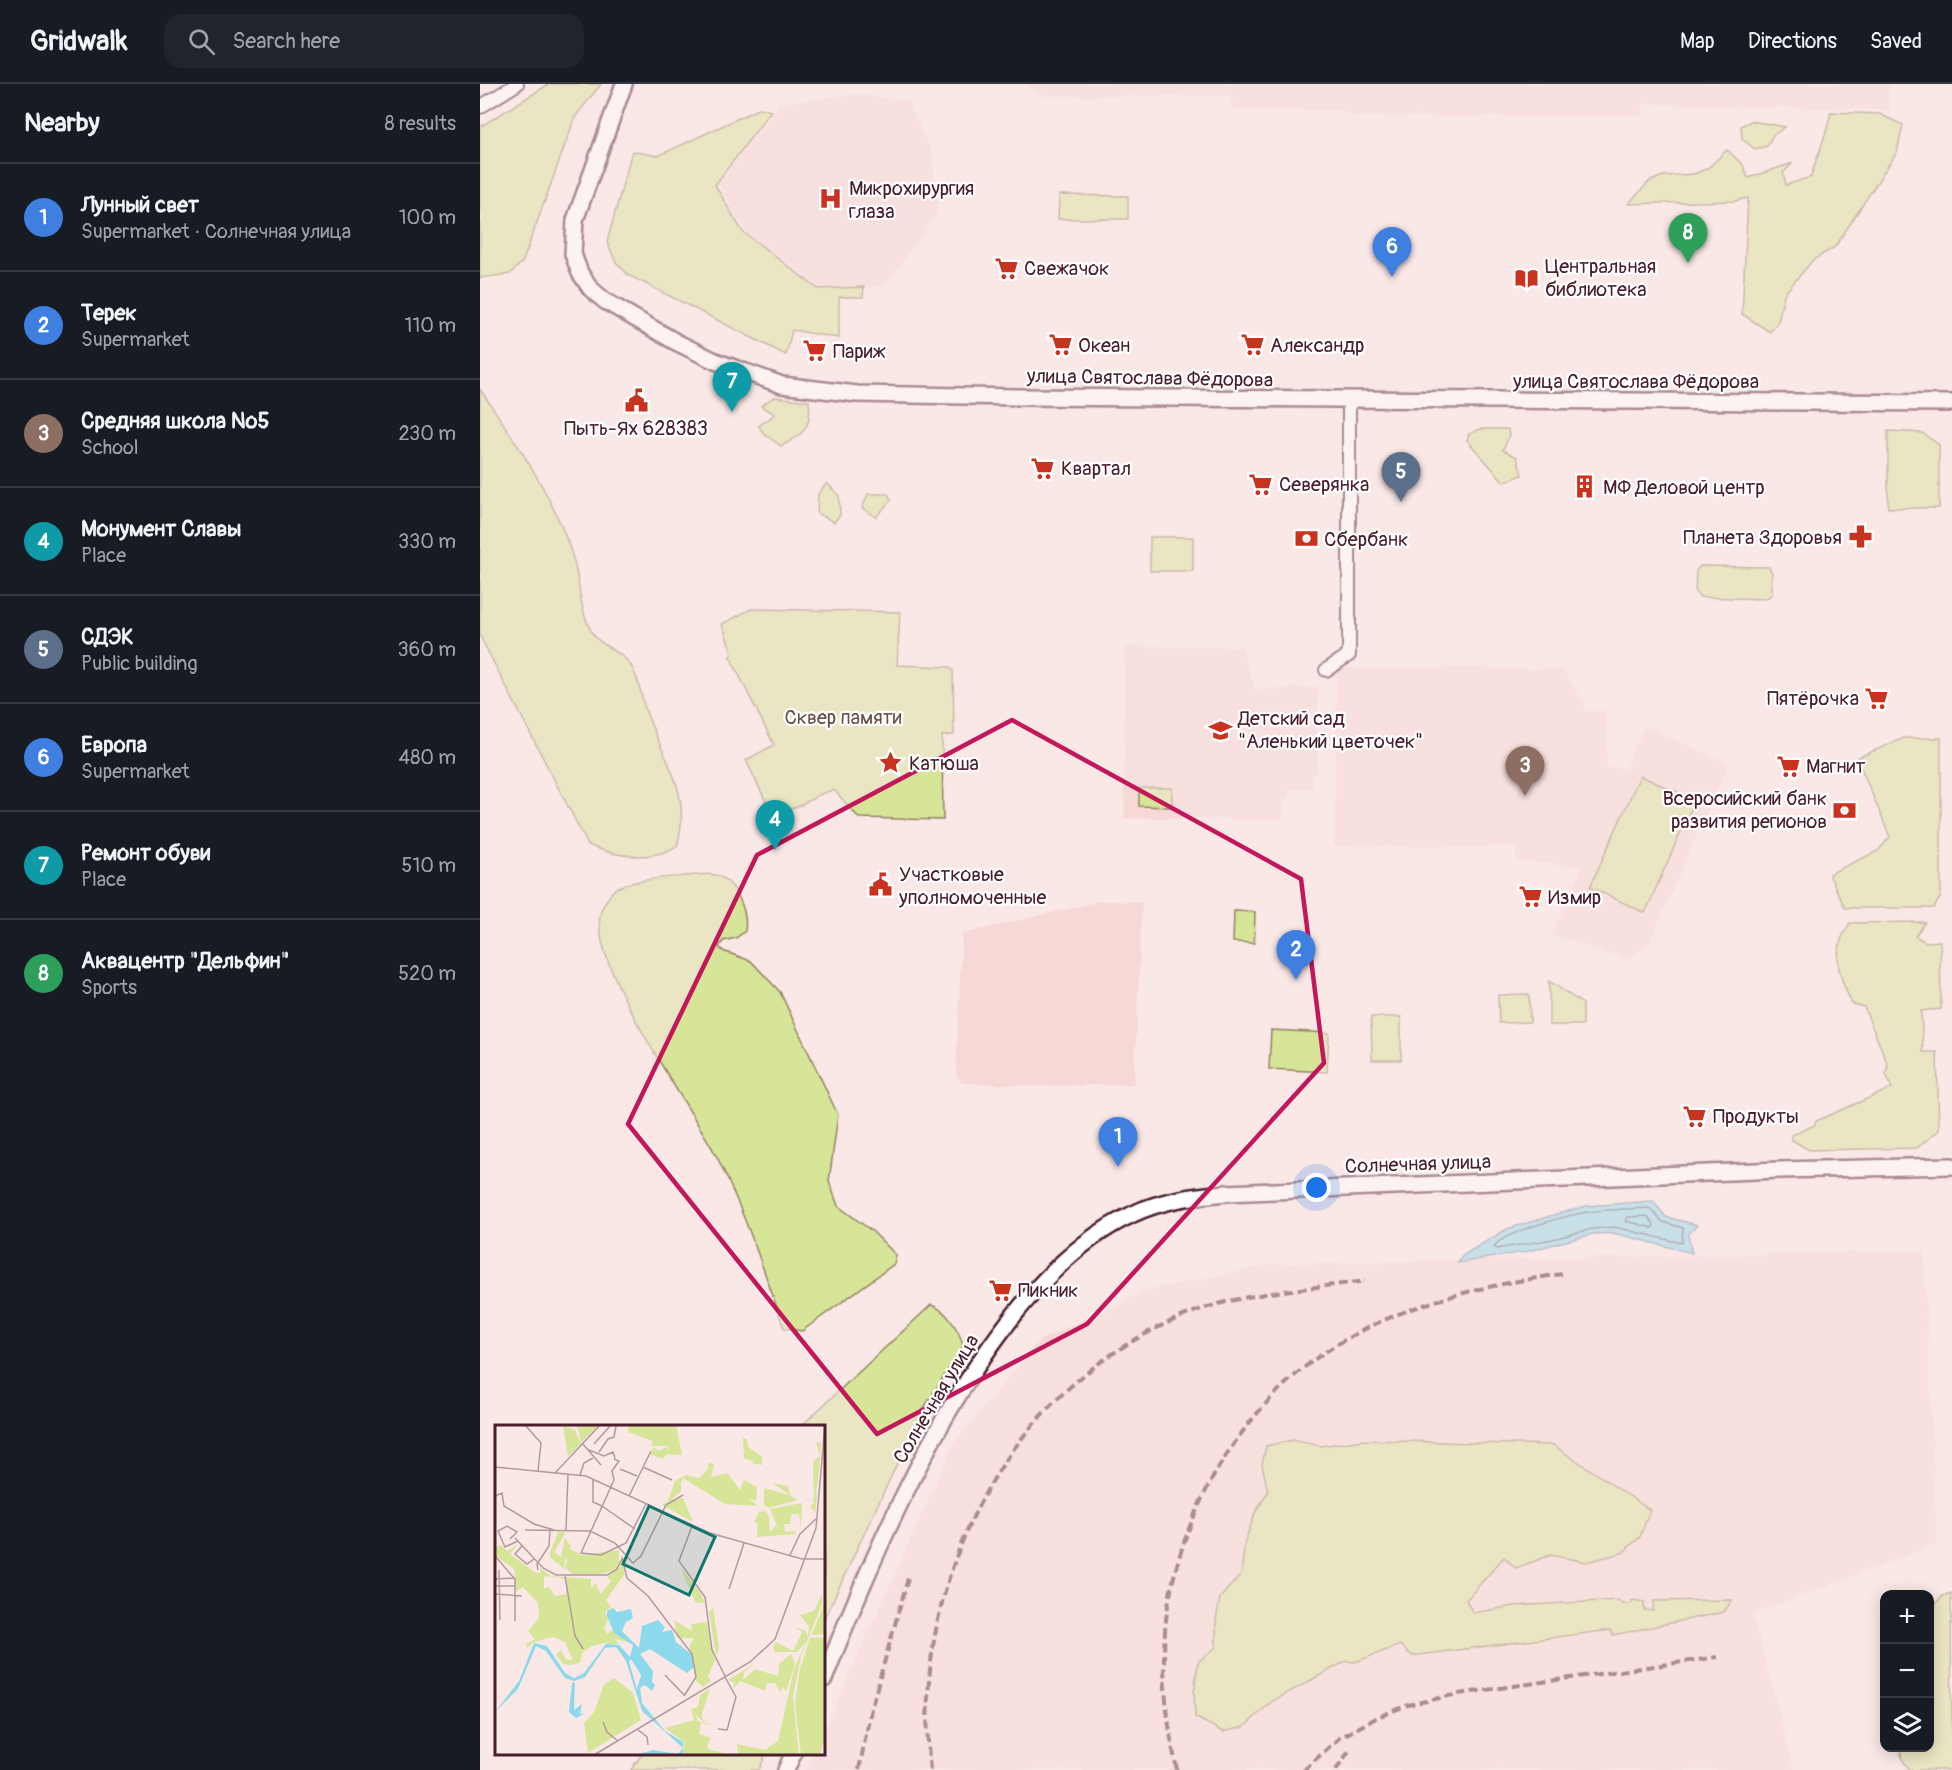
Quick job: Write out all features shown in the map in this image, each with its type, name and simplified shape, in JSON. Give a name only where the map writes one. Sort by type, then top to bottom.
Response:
[{"type":"street","points":[[480,107],[517,84]]},
{"type":"street","name":"улица Святослава Фёдорова","points":[[624,84],[575,220],[573,254],[580,273],[591,289],[605,301],[715,361],[782,385],[857,393],[1952,403]]},
{"type":"street","points":[[1326,670],[1349,654],[1349,399]]},
{"type":"street","name":"Солнечная улица","points":[[825,1677],[916,1472],[963,1386],[1007,1325],[1043,1283],[1091,1239],[1134,1213],[1164,1202],[1226,1194],[1779,1170],[1952,1166]]},
{"type":"street","points":[[786,1770],[793,1755]]},
{"type":"highlighted area","points":[[1012,720],[1301,879],[1324,1063],[1087,1324],[877,1434],[628,1124],[757,855]]},
{"type":"shaded area","points":[[1026,84],[1889,84],[1889,110],[1643,104],[1642,116],[1351,117],[1343,110],[1232,110],[1231,96],[1043,96]]},
{"type":"shaded area","name":"Микрохирургия глаза","points":[[857,94],[908,101],[932,153],[938,213],[885,286],[819,288],[744,230],[718,184],[777,107],[777,103]]},
{"type":"shaded area","name":"Детский сад \"Аленький цветочек\"","points":[[1124,646],[1242,647],[1255,689],[1318,687],[1317,772],[1312,776],[1312,788],[1291,789],[1283,806],[1283,820],[1124,818]]},
{"type":"shaded area","points":[[1337,668],[1563,669],[1579,695],[1585,699],[1585,711],[1606,711],[1607,766],[1625,769],[1644,726],[1729,763],[1649,944],[1626,959],[1552,935],[1582,867],[1516,862],[1516,847],[1334,846]]},
{"type":"shaded area","points":[[1100,901],[1142,902],[1134,1084],[1044,1086],[962,1083],[956,1074],[962,934]]},
{"type":"shaded area","points":[[1924,1251],[1937,1544],[1753,1614],[1794,1770],[805,1770],[812,1755],[825,1755],[825,1728],[955,1441],[1040,1340],[1148,1290],[1273,1264]]},
{"type":"green space","points":[[549,84],[601,84],[575,117],[523,261],[510,274],[480,278],[480,127]]},
{"type":"green space","points":[[760,108],[771,111],[715,185],[742,231],[818,289],[864,287],[863,297],[839,297],[839,338],[792,330],[786,355],[628,275],[616,262],[607,242],[632,151],[658,156]]},
{"type":"green space","points":[[1831,112],[1879,114],[1903,125],[1897,152],[1835,247],[1813,260],[1784,294],[1778,322],[1770,332],[1742,314],[1748,198],[1735,201],[1628,204],[1649,182],[1663,176],[1694,174],[1708,168],[1727,150],[1743,165],[1748,178],[1793,163],[1783,173],[1786,185],[1811,177]]},
{"type":"green space","points":[[1751,121],[1785,127],[1773,135],[1767,146],[1755,149],[1742,139],[1741,126]]},
{"type":"green space","points":[[1059,195],[1128,196],[1128,219],[1058,219]]},
{"type":"green space","points":[[480,389],[532,469],[555,511],[575,565],[588,625],[601,643],[627,661],[637,678],[648,717],[669,764],[679,794],[681,827],[677,846],[667,851],[633,856],[588,845],[480,636]]},
{"type":"green space","points":[[774,397],[809,401],[808,424],[805,429],[796,438],[781,446],[764,434],[759,426],[775,414],[761,406]]},
{"type":"green space","points":[[1481,429],[1508,429],[1509,436],[1503,450],[1517,457],[1522,475],[1504,482],[1467,440],[1469,434]]},
{"type":"green space","points":[[1888,431],[1922,433],[1939,445],[1939,508],[1888,508]]},
{"type":"green space","points":[[827,483],[839,496],[840,515],[834,522],[817,513],[818,494]]},
{"type":"green space","points":[[868,494],[888,494],[891,500],[876,517],[862,508]]},
{"type":"green space","points":[[1150,537],[1193,537],[1193,571],[1150,571]]},
{"type":"green space","points":[[1700,566],[1769,567],[1772,573],[1772,594],[1765,599],[1700,597],[1695,592],[1696,571]]},
{"type":"green space","name":"Сквер памяти","points":[[751,609],[900,612],[897,665],[949,667],[953,671],[954,735],[942,736],[943,820],[859,818],[834,790],[818,795],[797,807],[780,810],[769,808],[746,760],[774,745],[730,657],[732,652],[722,624]]},
{"type":"green space","points":[[1904,738],[1941,738],[1941,896],[1934,908],[1845,908],[1829,874],[1878,851],[1890,837],[1857,758]]},
{"type":"green space","points":[[1640,776],[1695,800],[1645,913],[1590,887]]},
{"type":"green space","points":[[1139,788],[1172,788],[1172,807],[1139,806]]},
{"type":"green space","points":[[708,874],[722,878],[729,883],[739,898],[745,915],[745,931],[736,938],[723,941],[719,947],[723,951],[751,961],[780,992],[838,1115],[829,1181],[838,1206],[872,1231],[896,1255],[894,1264],[802,1331],[784,1328],[754,1242],[728,1180],[705,1136],[623,996],[608,961],[600,931],[602,908],[615,889],[642,881]]},
{"type":"green space","points":[[1234,911],[1255,912],[1254,943],[1233,942]]},
{"type":"green space","points":[[1925,922],[1915,936],[1926,942],[1940,941],[1941,1009],[1921,1011],[1923,1052],[1937,1052],[1939,1130],[1917,1148],[1809,1150],[1792,1140],[1792,1135],[1815,1125],[1816,1121],[1892,1088],[1886,1074],[1888,1065],[1864,1007],[1852,1004],[1843,983],[1838,953],[1844,933],[1850,923]]},
{"type":"green space","points":[[1549,981],[1583,1004],[1583,1025],[1549,1025]]},
{"type":"green space","points":[[1529,994],[1530,1022],[1499,1023],[1498,995]]},
{"type":"green space","points":[[1371,1017],[1401,1017],[1401,1060],[1372,1060]]},
{"type":"green space","points":[[1271,1030],[1329,1033],[1327,1072],[1269,1069]]},
{"type":"green space","points":[[931,1305],[937,1307],[952,1321],[963,1346],[922,1411],[825,1617],[825,1425],[802,1425]]},
{"type":"green space","points":[[1293,1440],[1321,1446],[1364,1440],[1553,1445],[1650,1510],[1640,1537],[1622,1553],[1586,1562],[1551,1555],[1516,1568],[1504,1557],[1466,1600],[1473,1613],[1513,1606],[1618,1600],[1622,1604],[1631,1604],[1632,1600],[1644,1602],[1644,1610],[1653,1611],[1654,1601],[1732,1600],[1724,1612],[1613,1635],[1610,1630],[1412,1656],[1400,1645],[1355,1662],[1346,1661],[1271,1702],[1244,1727],[1223,1732],[1195,1717],[1194,1692],[1198,1662],[1216,1647],[1216,1620],[1220,1598],[1241,1574],[1245,1541],[1255,1513],[1268,1492],[1262,1464],[1266,1446]]},
{"type":"green space","points":[[1951,1593],[1952,1770],[1910,1770],[1902,1759],[1901,1752],[1934,1752],[1934,1606],[1943,1596]]},
{"type":"green space","points":[[641,1755],[766,1755],[759,1770],[631,1770]]},
{"type":"water","points":[[1653,1201],[1666,1217],[1697,1225],[1688,1235],[1692,1253],[1614,1233],[1593,1234],[1524,1252],[1458,1263],[1462,1256],[1507,1229],[1587,1206]]},
{"type":"railway","points":[[1177,1770],[1167,1711],[1164,1672],[1167,1612],[1175,1572],[1204,1494],[1225,1458],[1249,1424],[1276,1393],[1307,1365],[1367,1328],[1448,1297],[1562,1274]]},
{"type":"railway","points":[[930,1770],[928,1698],[936,1628],[955,1560],[984,1496],[1022,1438],[1069,1388],[1126,1345],[1191,1313],[1233,1300],[1365,1281]]},
{"type":"railway","points":[[859,1770],[871,1709],[909,1575]]},
{"type":"railway","points":[[1304,1770],[1339,1738],[1378,1717],[1408,1705],[1458,1694],[1718,1657]]},
{"type":"railway","points":[[1336,1770],[1351,1748]]},
{"type":"place","name":"Микрохирургия глаза","points":[[831,199]]},
{"type":"place","name":"Аквацентр \"Дельфин\"","points":[[1688,263]]},
{"type":"place","name":"Свежачок","points":[[1006,268]]},
{"type":"place","name":"Европа","points":[[1392,277]]},
{"type":"place","name":"Центральная библиотека","points":[[1527,278]]},
{"type":"place","name":"Океан","points":[[1060,345]]},
{"type":"place","name":"Александр","points":[[1252,345]]},
{"type":"place","name":"Париж","points":[[815,351]]},
{"type":"place","name":"Пыть-Ях 628383","points":[[636,401]]},
{"type":"place","name":"Ремонт обуви","points":[[732,412]]},
{"type":"place","name":"Квартал","points":[[1043,468]]},
{"type":"place","name":"Северянка","points":[[1261,484]]},
{"type":"place","name":"МФ Деловой центр","points":[[1585,487]]},
{"type":"place","name":"СДЭК","points":[[1401,502]]},
{"type":"place","name":"Планета Здоровья","points":[[1860,537]]},
{"type":"place","name":"Сбербанк","points":[[1306,539]]},
{"type":"place","name":"Пятёрочка","points":[[1877,698]]},
{"type":"place","name":"Детский сад \"Аленький цветочек\"","points":[[1220,730]]},
{"type":"place","name":"Катюша","points":[[891,763]]},
{"type":"place","name":"Магнит","points":[[1788,766]]},
{"type":"place","name":"Средняя школа №5","points":[[1525,796]]},
{"type":"place","name":"Всеросийский банк развития регионов","points":[[1845,810]]},
{"type":"place","name":"Монумент Славы","points":[[775,850]]},
{"type":"place","name":"Участковые уполномоченные","points":[[881,885]]},
{"type":"place","name":"Измир","points":[[1530,897]]},
{"type":"place","name":"Терек","points":[[1296,980]]},
{"type":"place","name":"Продукты","points":[[1695,1116]]},
{"type":"place","name":"Лунный свет","points":[[1118,1167]]},
{"type":"place","name":"Пикник","points":[[1000,1290]]}]
